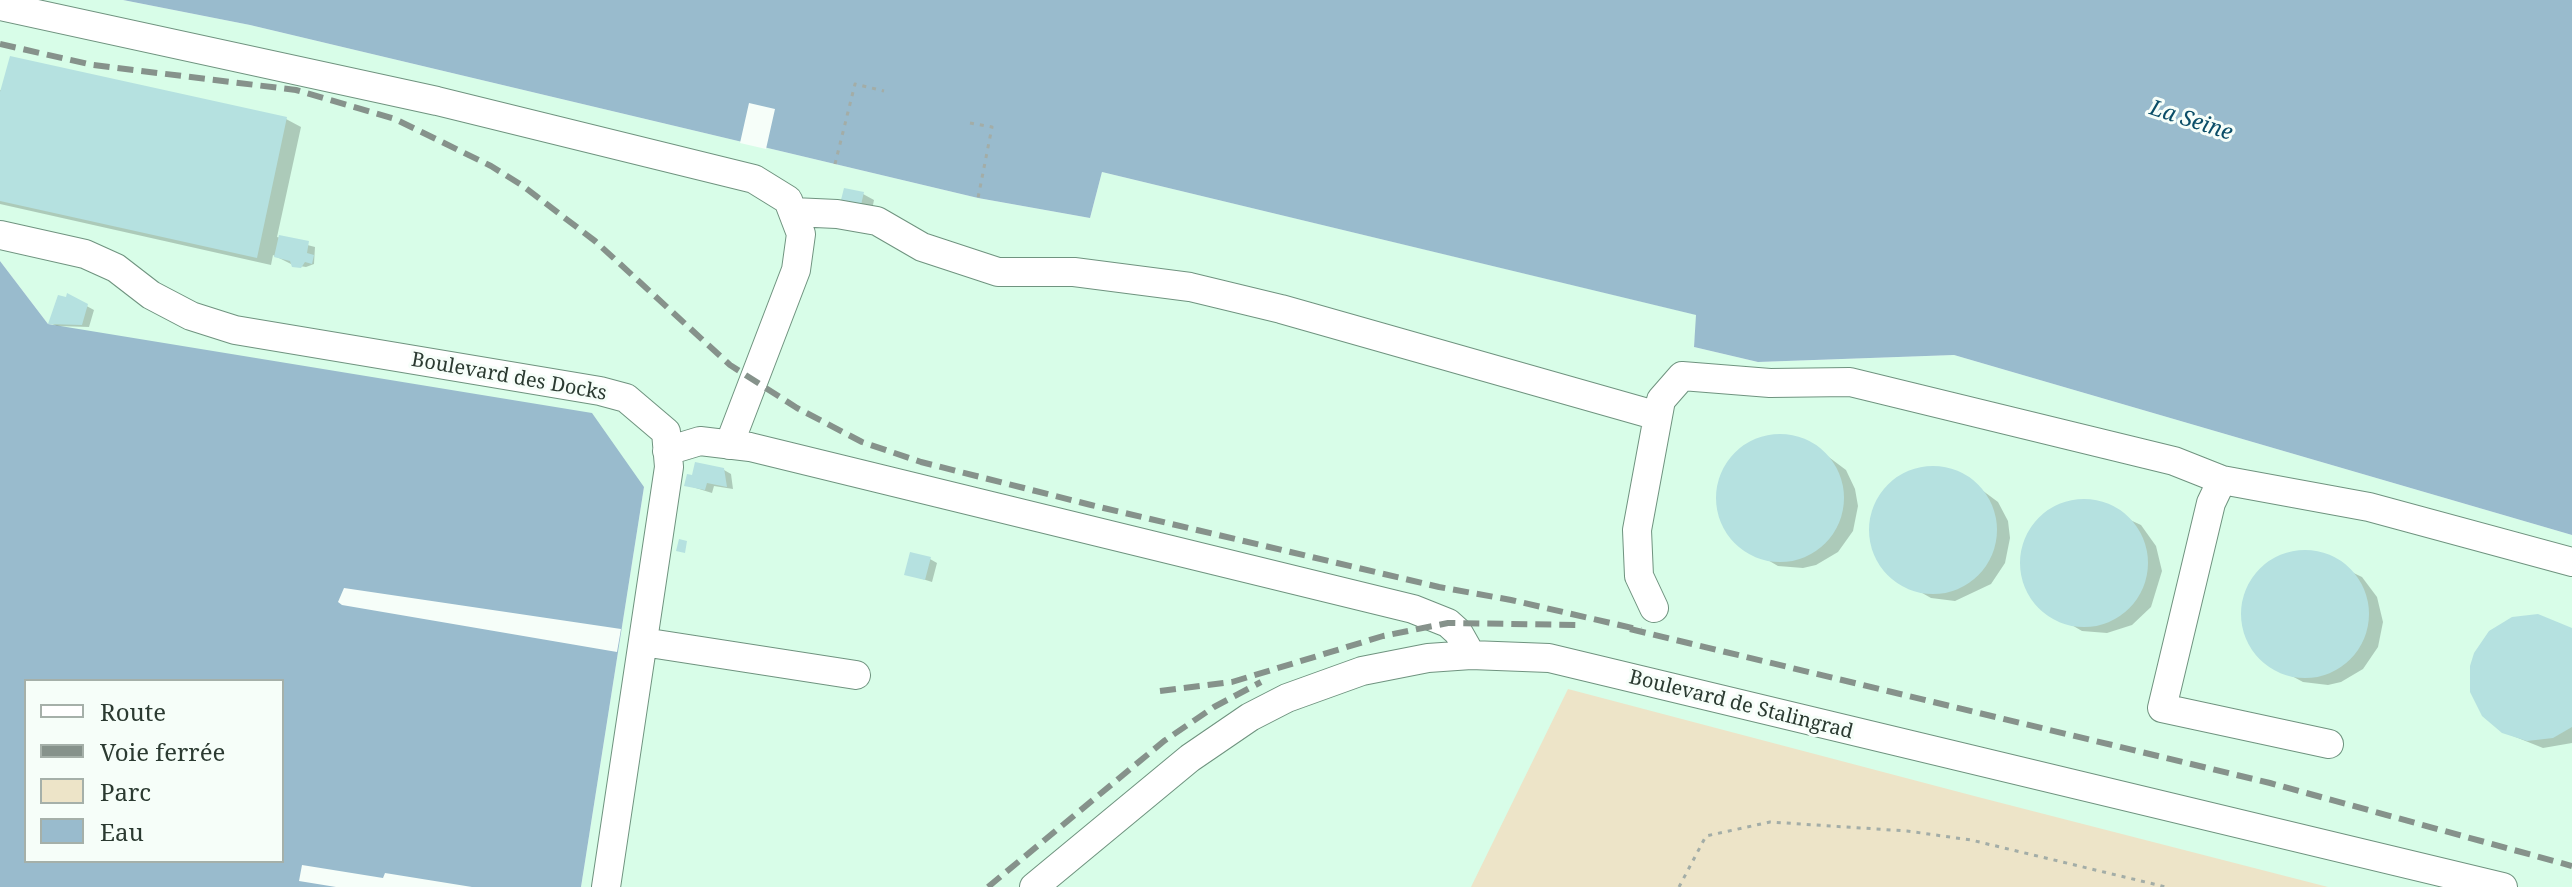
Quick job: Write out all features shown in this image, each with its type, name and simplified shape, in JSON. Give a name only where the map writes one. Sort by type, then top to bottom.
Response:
[{"type":"street","points":[[0,6],[437,101],[754,179],[788,200],[801,234],[796,270],[729,445]]},
{"type":"street","points":[[793,212],[837,214],[877,221],[922,247],[998,272],[1074,272],[1190,287],[1281,309],[1658,416]]},
{"type":"street","name":"Boulevard des Docks","points":[[0,235],[85,254],[116,268],[151,295],[191,316],[235,330],[600,391],[626,398],[666,432],[669,467],[606,887]]},
{"type":"street","points":[[1654,608],[1639,576],[1637,530],[1661,400],[1682,376],[1770,383],[1850,382],[2174,461],[2222,480],[2369,507],[2572,562]]},
{"type":"street","points":[[667,451],[700,441],[729,445],[1413,609],[1448,623],[1458,632],[1471,655]]},
{"type":"street","points":[[2222,480],[2211,503],[2162,708],[2329,744]]},
{"type":"street","points":[[643,642],[856,675]]},
{"type":"street","name":"Boulevard de Stalingrad","points":[[1034,887],[1190,758],[1250,717],[1287,698],[1362,671],[1428,658],[1471,655],[1549,658],[2503,887]]},
{"type":"path","points":[[835,164],[855,84],[884,91]]},
{"type":"path","points":[[970,123],[992,127],[978,198]]},
{"type":"path","points":[[1679,887],[1706,836],[1770,822],[1907,831],[1971,840],[2166,887]]},
{"type":"shaded area","points":[[0,0],[123,0],[250,25],[978,198],[1090,218],[1102,172],[1697,315],[1694,347],[1758,362],[1954,355],[2572,535],[2572,887],[581,887],[644,487],[48,324],[0,261]]},
{"type":"green space","points":[[1568,689],[1978,797],[2328,887],[1471,887]]},
{"type":"water","name":"La Seine","points":[[123,0],[2572,0],[2572,535],[1954,355],[1758,362],[1694,347],[1696,315],[1102,172],[1090,218],[978,198],[250,25]]},
{"type":"water","points":[[0,261],[48,324],[592,413],[644,487],[581,887],[0,887]]},
{"type":"pier","points":[[749,103],[775,109],[766,149],[740,143]]},
{"type":"pier","points":[[344,588],[621,629],[617,652],[342,605],[338,602]]},
{"type":"pier","points":[[302,865],[383,878],[385,873],[472,887],[336,887],[299,881]]},
{"type":"building","points":[[10,56],[287,117],[257,258],[0,201],[0,92]]},
{"type":"building","points":[[844,188],[864,192],[861,205],[841,200]]},
{"type":"building","points":[[279,235],[309,241],[307,253],[314,255],[312,264],[305,262],[301,268],[292,267],[290,261],[274,257]]},
{"type":"building","points":[[67,293],[88,304],[82,325],[48,324],[58,295],[66,297]]},
{"type":"building","points":[[1780,434],[1804,439],[1825,453],[1839,474],[1844,498],[1839,522],[1825,543],[1804,557],[1780,562],[1756,557],[1735,543],[1721,522],[1716,498],[1721,474],[1735,453],[1756,439]]},
{"type":"building","points":[[695,462],[724,468],[727,487],[707,483],[705,490],[684,486],[687,474],[692,475]]},
{"type":"building","points":[[1933,466],[1957,471],[1978,485],[1992,506],[1997,530],[1992,554],[1978,575],[1957,589],[1933,594],[1909,589],[1888,575],[1874,554],[1869,530],[1874,506],[1888,485],[1909,471]]},
{"type":"building","points":[[2084,499],[2108,504],[2129,518],[2143,539],[2148,563],[2143,587],[2129,608],[2108,622],[2084,627],[2060,622],[2039,608],[2025,587],[2020,563],[2025,539],[2039,518],[2060,504]]},
{"type":"building","points":[[679,539],[687,541],[685,553],[676,551]]},
{"type":"building","points":[[2305,550],[2329,555],[2350,569],[2364,590],[2369,614],[2364,638],[2350,659],[2329,673],[2305,678],[2281,673],[2260,659],[2246,638],[2241,614],[2246,590],[2260,569],[2281,555]]},
{"type":"building","points":[[910,552],[931,557],[925,580],[904,575]]},
{"type":"building","points":[[2538,614],[2572,628],[2572,727],[2553,738],[2527,741],[2502,733],[2482,716],[2470,692],[2470,666],[2474,653],[2489,631],[2512,617]]},
{"type":"railway","points":[[0,44],[93,65],[296,90],[395,119],[491,166],[523,186],[595,241],[730,365],[797,408],[862,442],[921,462],[1091,505],[1439,587],[1641,630]]},
{"type":"railway","points":[[1160,691],[1232,682],[1383,636],[1448,623],[1582,625]]},
{"type":"railway","points":[[1630,629],[2270,783],[2572,866]]},
{"type":"railway","points":[[988,887],[1164,741],[1214,707],[1261,682]]}]
